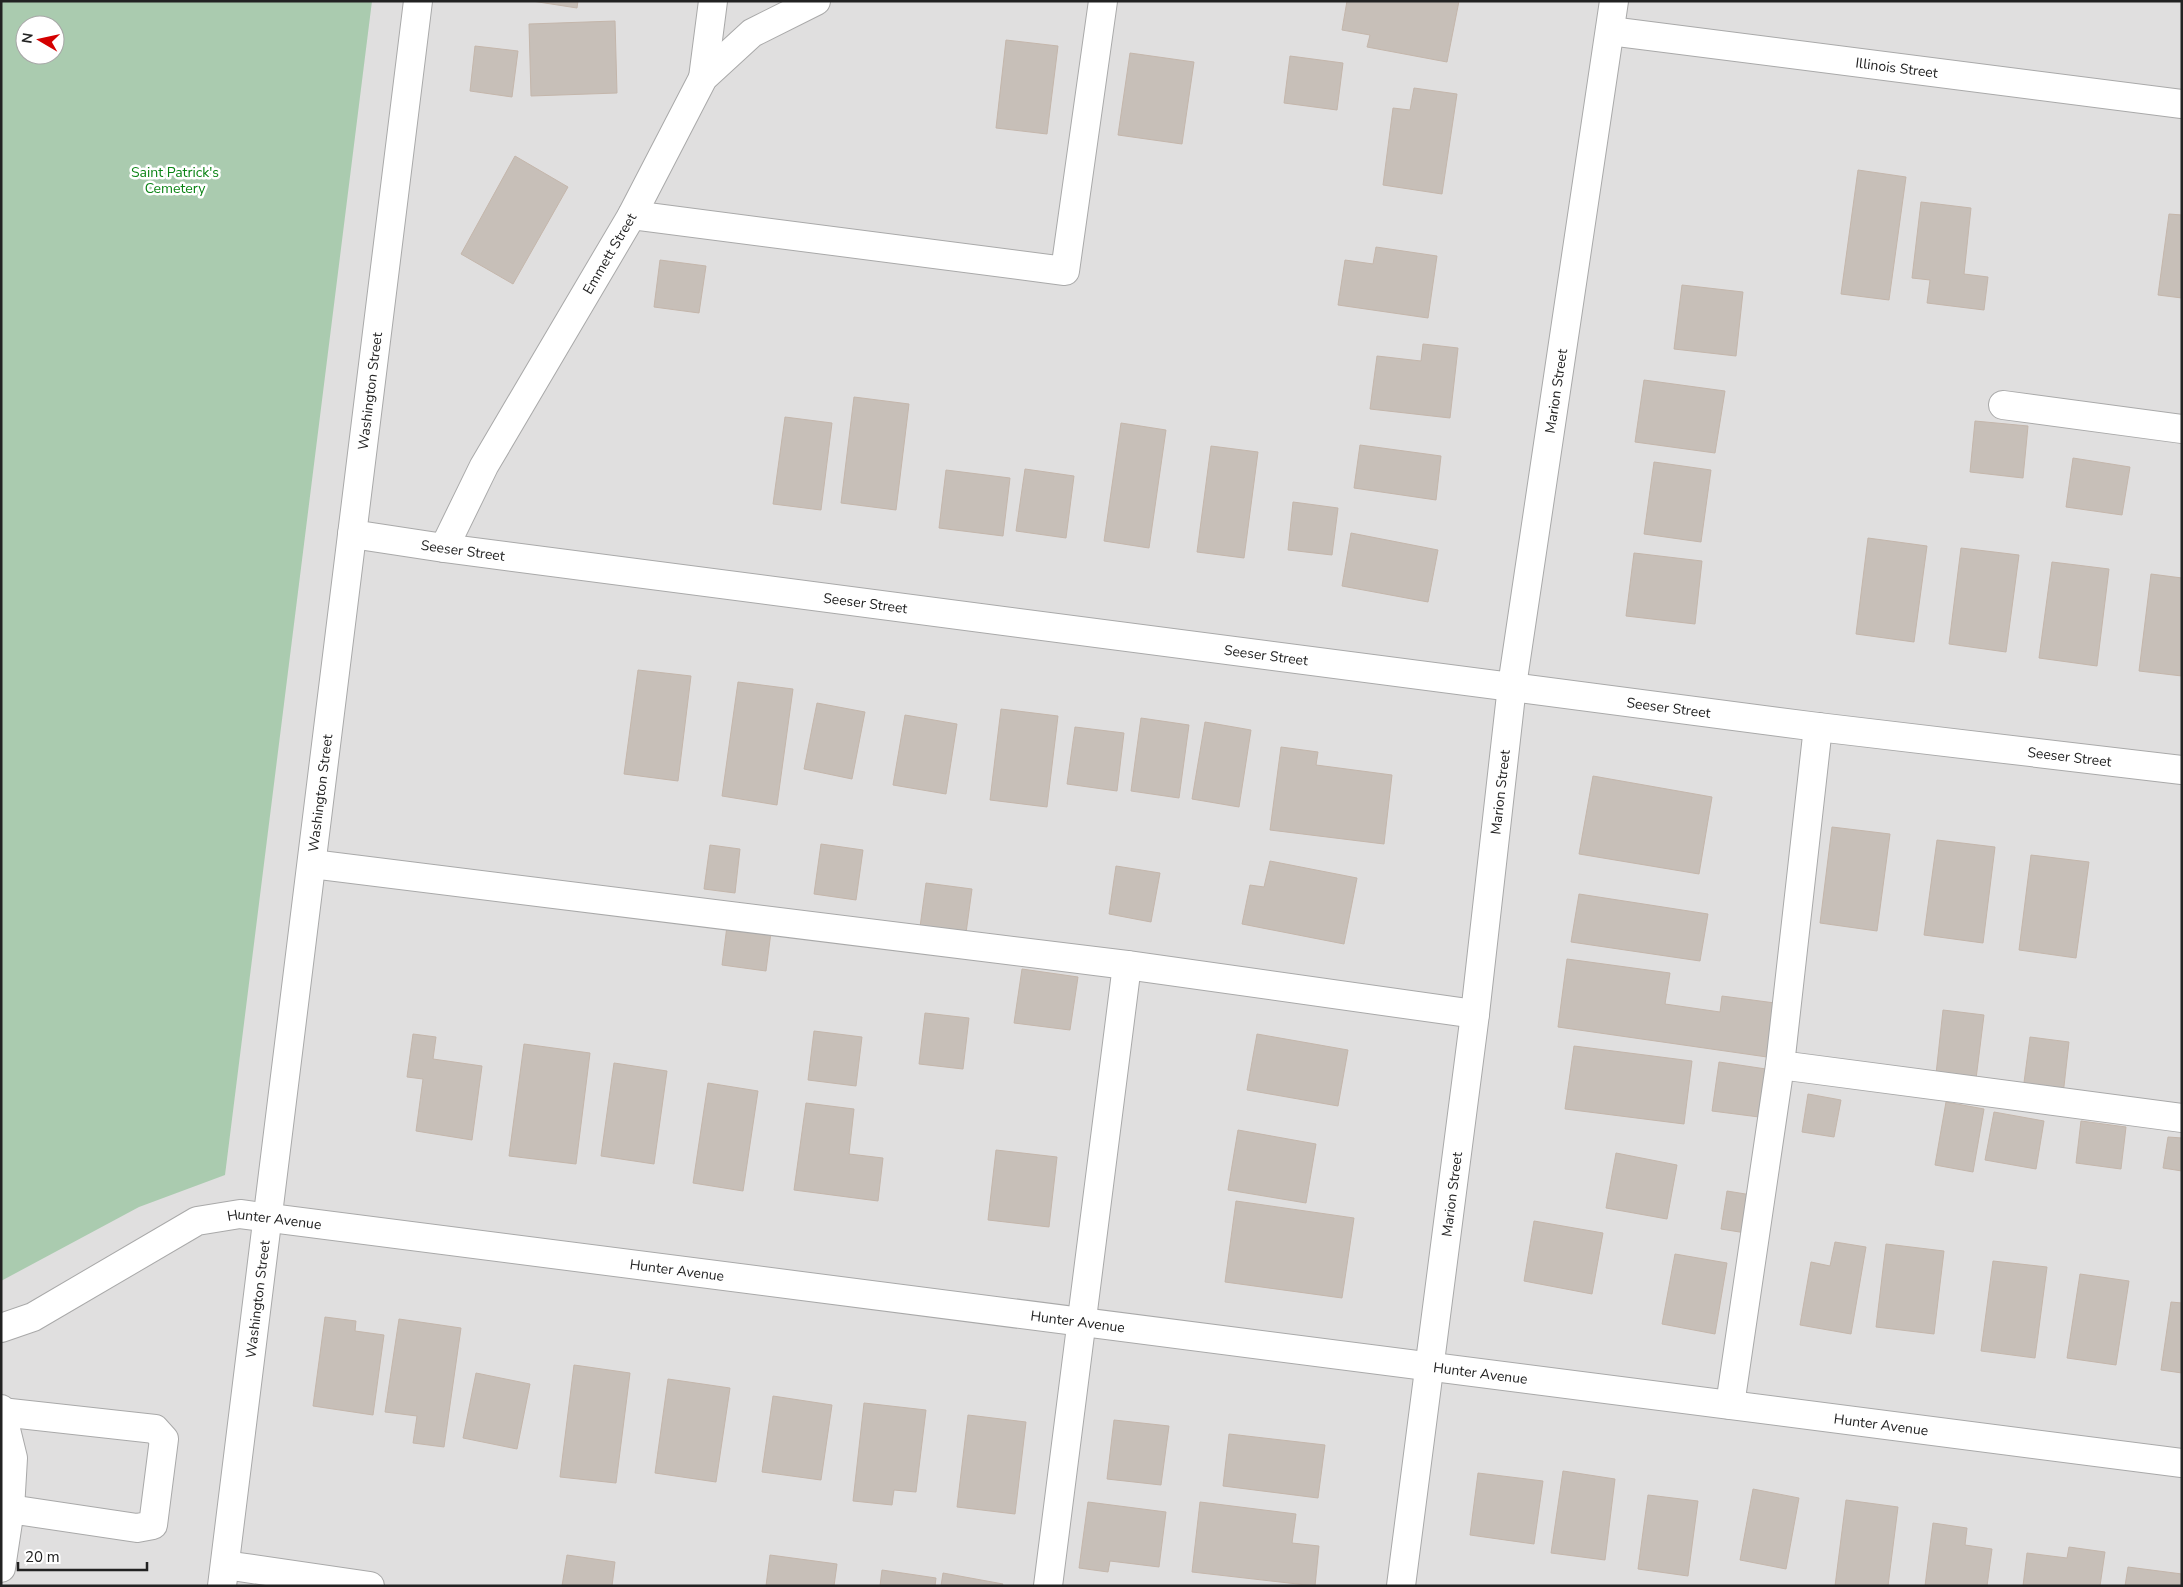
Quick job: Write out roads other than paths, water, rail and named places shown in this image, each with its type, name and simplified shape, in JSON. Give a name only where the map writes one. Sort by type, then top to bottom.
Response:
[{"type":"street","name":"Washington Street","points":[[223,1575],[418,1]]},
{"type":"street","points":[[703,78],[713,1]]},
{"type":"street","name":"Emmett Street","points":[[444,548],[484,466],[632,215],[703,78],[752,33],[816,1]]},
{"type":"street","points":[[632,215],[1065,271],[1104,1]]},
{"type":"street","name":"Marion Street","points":[[1401,1586],[1475,1014],[1512,686],[1614,1]]},
{"type":"street","name":"Illinois Street","points":[[1610,31],[2182,104]]},
{"type":"street","points":[[2003,405],[2182,429]]},
{"type":"street","name":"Seeser Street","points":[[352,534],[444,548],[1818,727],[2182,770]]},
{"type":"street","points":[[1730,1405],[1780,1065],[1818,727]]},
{"type":"street","points":[[312,864],[1127,965],[1475,1014]]},
{"type":"street","points":[[1048,1586],[1127,965]]},
{"type":"street","points":[[1780,1065],[2182,1118]]},
{"type":"street","name":"Hunter Avenue","points":[[1,1328],[33,1317],[197,1221],[240,1214],[2182,1463]]},
{"type":"street","points":[[1,1568],[10,1509],[13,1458],[2,1411],[155,1429],[164,1438],[152,1525],[137,1528],[10,1509]]},
{"type":"street","points":[[223,1575],[370,1586]]},
{"type":"park label","name":"Saint Patrick's Cemetery","points":[[175,180]]}]
